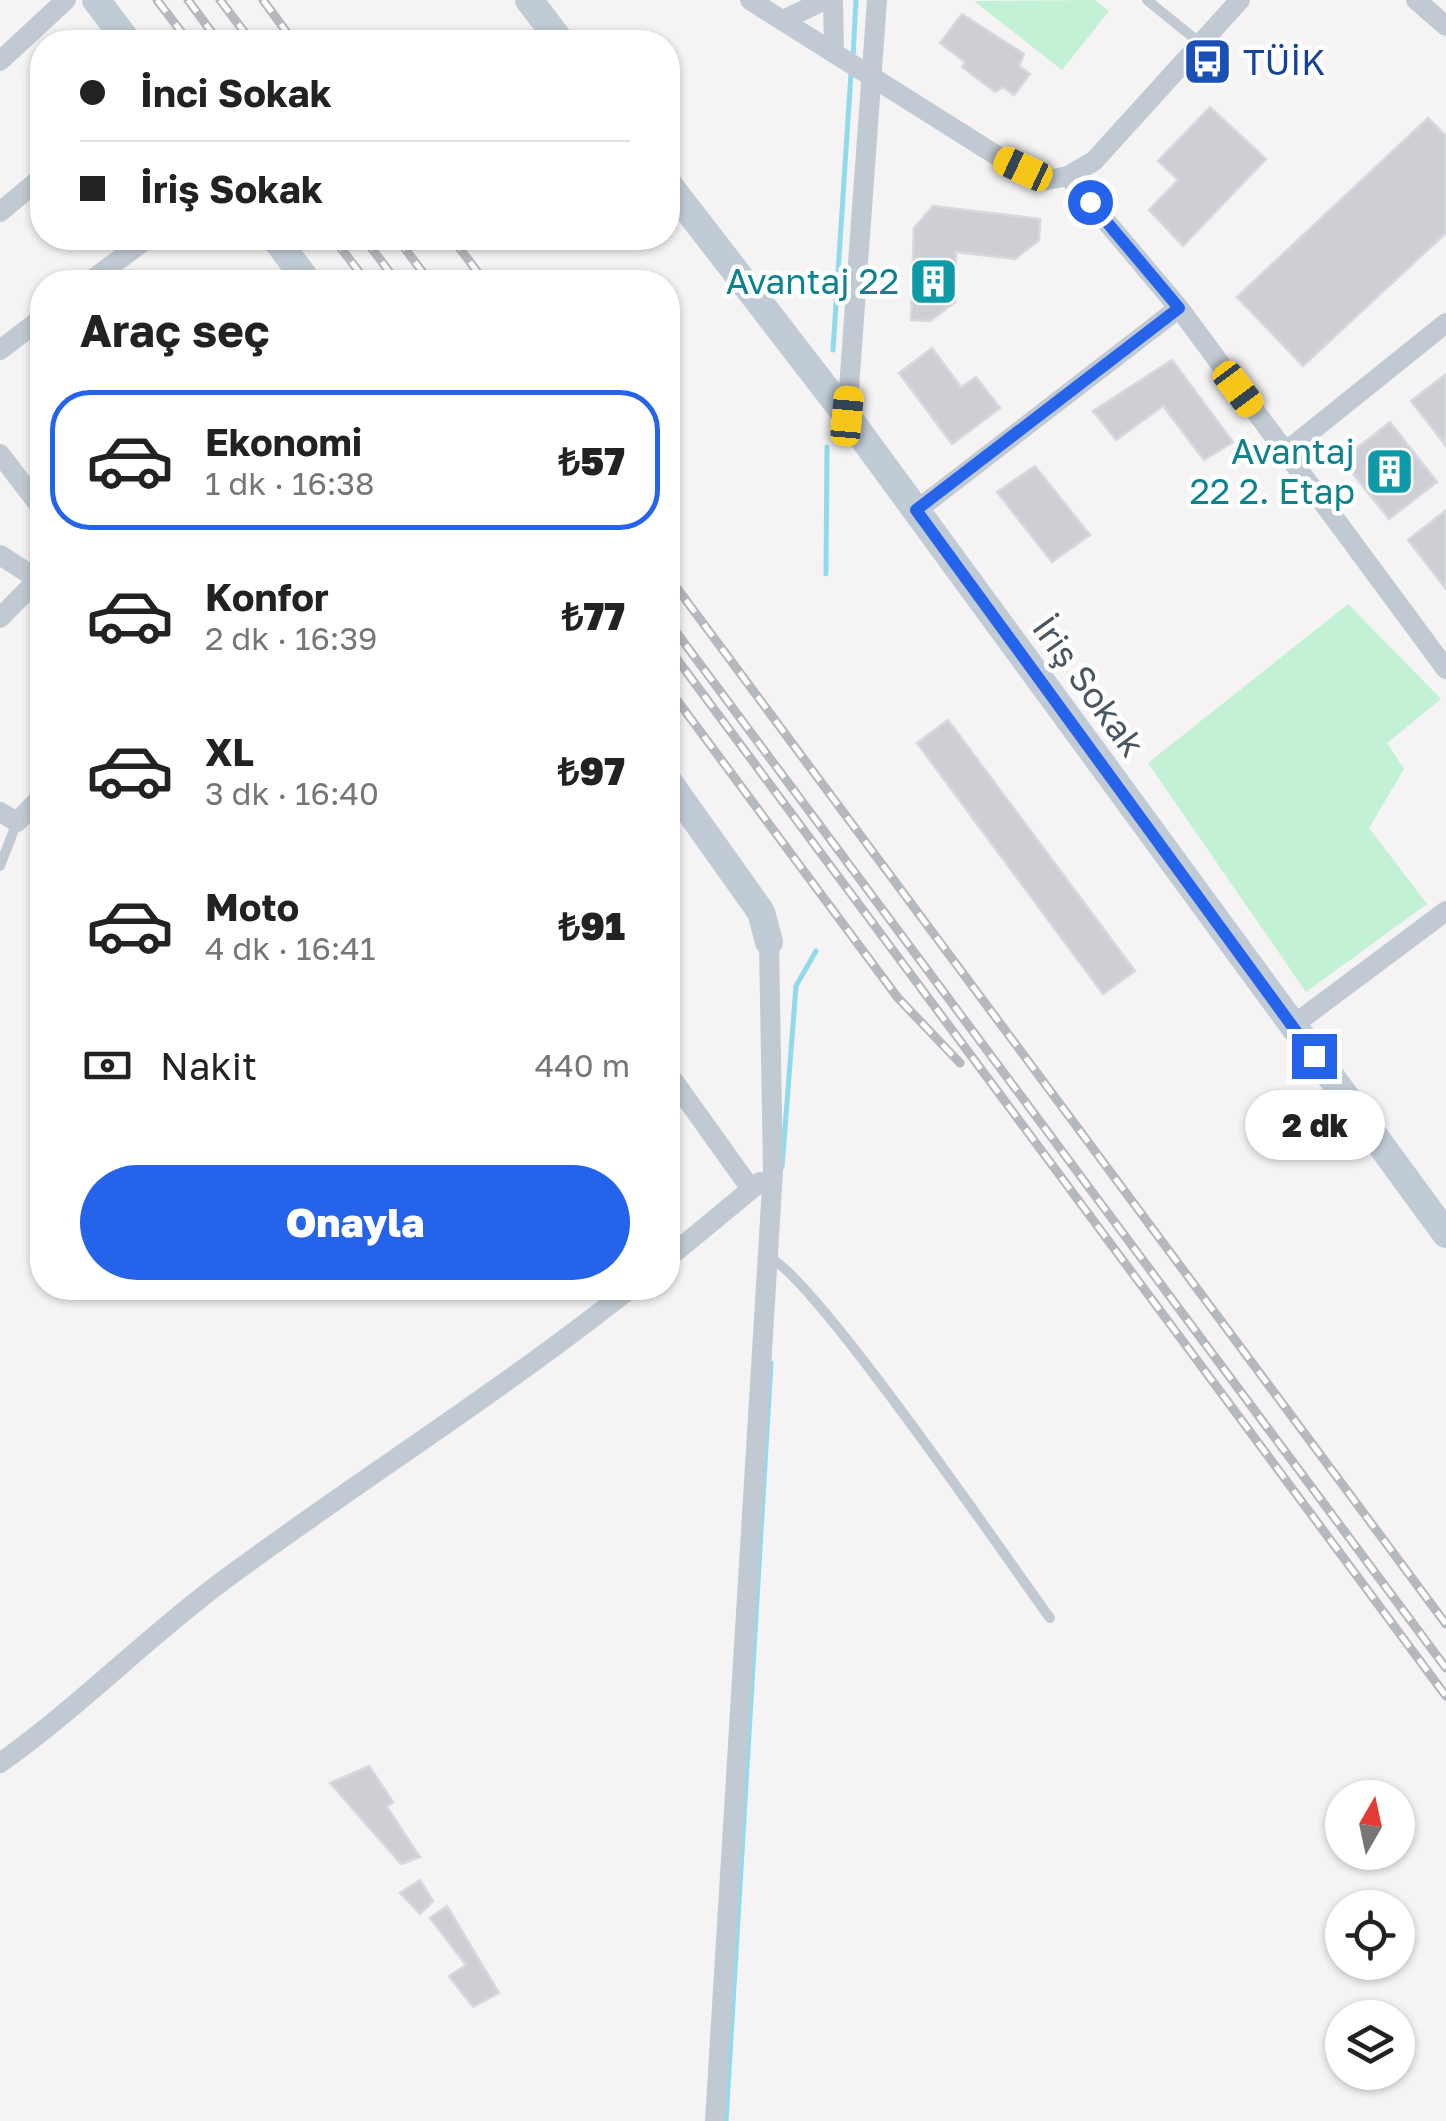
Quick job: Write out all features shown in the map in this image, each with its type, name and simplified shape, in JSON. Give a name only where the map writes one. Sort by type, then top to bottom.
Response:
[{"type":"main road","points":[[96,0],[119,30]]},
{"type":"main road","points":[[528,0],[551,30]]},
{"type":"main road","name":"İriş Sokak","points":[[680,200],[847,416],[1446,1234]]},
{"type":"main road","points":[[680,797],[760,912],[769,942]]},
{"type":"street","points":[[34,30],[66,0]]},
{"type":"street","points":[[750,0],[873,74],[999,158],[1047,180],[1068,176],[1094,161],[1240,0]]},
{"type":"street","points":[[783,20],[825,0]]},
{"type":"street","points":[[833,0],[834,52]]},
{"type":"street","points":[[847,416],[877,0]]},
{"type":"street","points":[[1416,0],[1446,26]]},
{"type":"street","points":[[0,61],[30,33]]},
{"type":"street","points":[[1068,176],[1179,308],[1446,669]]},
{"type":"street","points":[[0,212],[30,186]]},
{"type":"street","points":[[105,270],[132,250]]},
{"type":"street","points":[[916,510],[1179,308]]},
{"type":"street","points":[[1284,448],[1294,445],[1446,323]]},
{"type":"street","points":[[0,350],[30,327]]},
{"type":"street","points":[[0,454],[30,480]]},
{"type":"street","points":[[0,555],[30,572]]},
{"type":"street","points":[[0,618],[30,587]]},
{"type":"street","points":[[8,817],[30,803]]},
{"type":"street","points":[[1292,1026],[1446,911]]},
{"type":"street","points":[[714,2121],[772,1259],[769,942]]},
{"type":"street","points":[[680,1090],[751,1190]]},
{"type":"street","points":[[680,1248],[773,1171]]},
{"type":"street","points":[[0,1763],[52,1726],[150,1636],[284,1536],[478,1406],[615,1300]]},
{"type":"lane","points":[[1147,0],[1201,43]]},
{"type":"lane","points":[[0,866],[8,817]]},
{"type":"lane","points":[[772,1259],[860,1359],[1050,1618]]},
{"type":"green space","points":[[1095,0],[1109,11],[1062,70],[974,1]]},
{"type":"green space","points":[[1348,604],[1441,699],[1387,743],[1404,769],[1369,828],[1427,904],[1306,992],[1148,763]]},
{"type":"building","points":[[962,14],[1024,54],[1019,66],[1030,74],[1014,95],[1003,87],[995,92],[962,67],[965,62],[940,43]]},
{"type":"building","points":[[1210,107],[1266,159],[1183,246],[1149,210],[1178,180],[1158,161]]},
{"type":"building","points":[[1428,118],[1446,136],[1446,233],[1303,366],[1237,297]]},
{"type":"building","name":"Avantaj 22","points":[[933,206],[1040,219],[1039,240],[1015,259],[956,252],[955,302],[930,321],[911,320],[914,228]]},
{"type":"building","points":[[932,348],[961,387],[976,377],[1000,408],[952,444],[899,373]]},
{"type":"building","points":[[1172,360],[1233,442],[1204,460],[1163,406],[1116,440],[1093,411]]},
{"type":"building","points":[[1446,374],[1446,446],[1411,401]]},
{"type":"building","name":"Avantaj 22 2. Etap","points":[[1390,422],[1437,482],[1389,519],[1342,460]]},
{"type":"building","points":[[1035,466],[1090,535],[1052,562],[997,492]]},
{"type":"building","points":[[1446,510],[1446,589],[1408,540]]},
{"type":"building","points":[[948,720],[1135,971],[1103,994],[917,743]]},
{"type":"building","points":[[369,1766],[393,1802],[387,1807],[420,1857],[401,1864],[330,1783]]},
{"type":"building","points":[[420,1880],[433,1901],[420,1914],[400,1893]]},
{"type":"building","points":[[447,1906],[499,1993],[473,2007],[449,1976],[466,1965],[430,1918]]},
{"type":"waterway","points":[[853,57],[856,0]]},
{"type":"waterway","points":[[833,350],[851,73]]},
{"type":"waterway","points":[[826,574],[827,447]]},
{"type":"waterway","points":[[782,1167],[796,986],[816,951]]},
{"type":"waterway","points":[[726,2121],[771,1363]]},
{"type":"railway","points":[[157,0],[180,30]]},
{"type":"railway","points":[[188,0],[210,30]]},
{"type":"railway","points":[[220,0],[243,30]]},
{"type":"railway","points":[[263,0],[285,30]]},
{"type":"railway","points":[[342,250],[358,270]]},
{"type":"railway","points":[[373,250],[388,270]]},
{"type":"railway","points":[[406,250],[421,270]]},
{"type":"railway","points":[[461,250],[476,270]]},
{"type":"railway","points":[[680,592],[1446,1624]]},
{"type":"railway","points":[[680,637],[1446,1668]]},
{"type":"railway","points":[[680,663],[1446,1696]]},
{"type":"railway","points":[[680,704],[898,998],[960,1063]]},
{"type":"place","name":"TÜİK","points":[[1208,62]]},
{"type":"place","name":"Avantaj 22","points":[[934,281]]},
{"type":"place","name":"Avantaj 22 2. Etap","points":[[1390,471]]},
{"type":"route","points":[[1090,202],[1179,308],[916,510],[1314,1056]]}]
